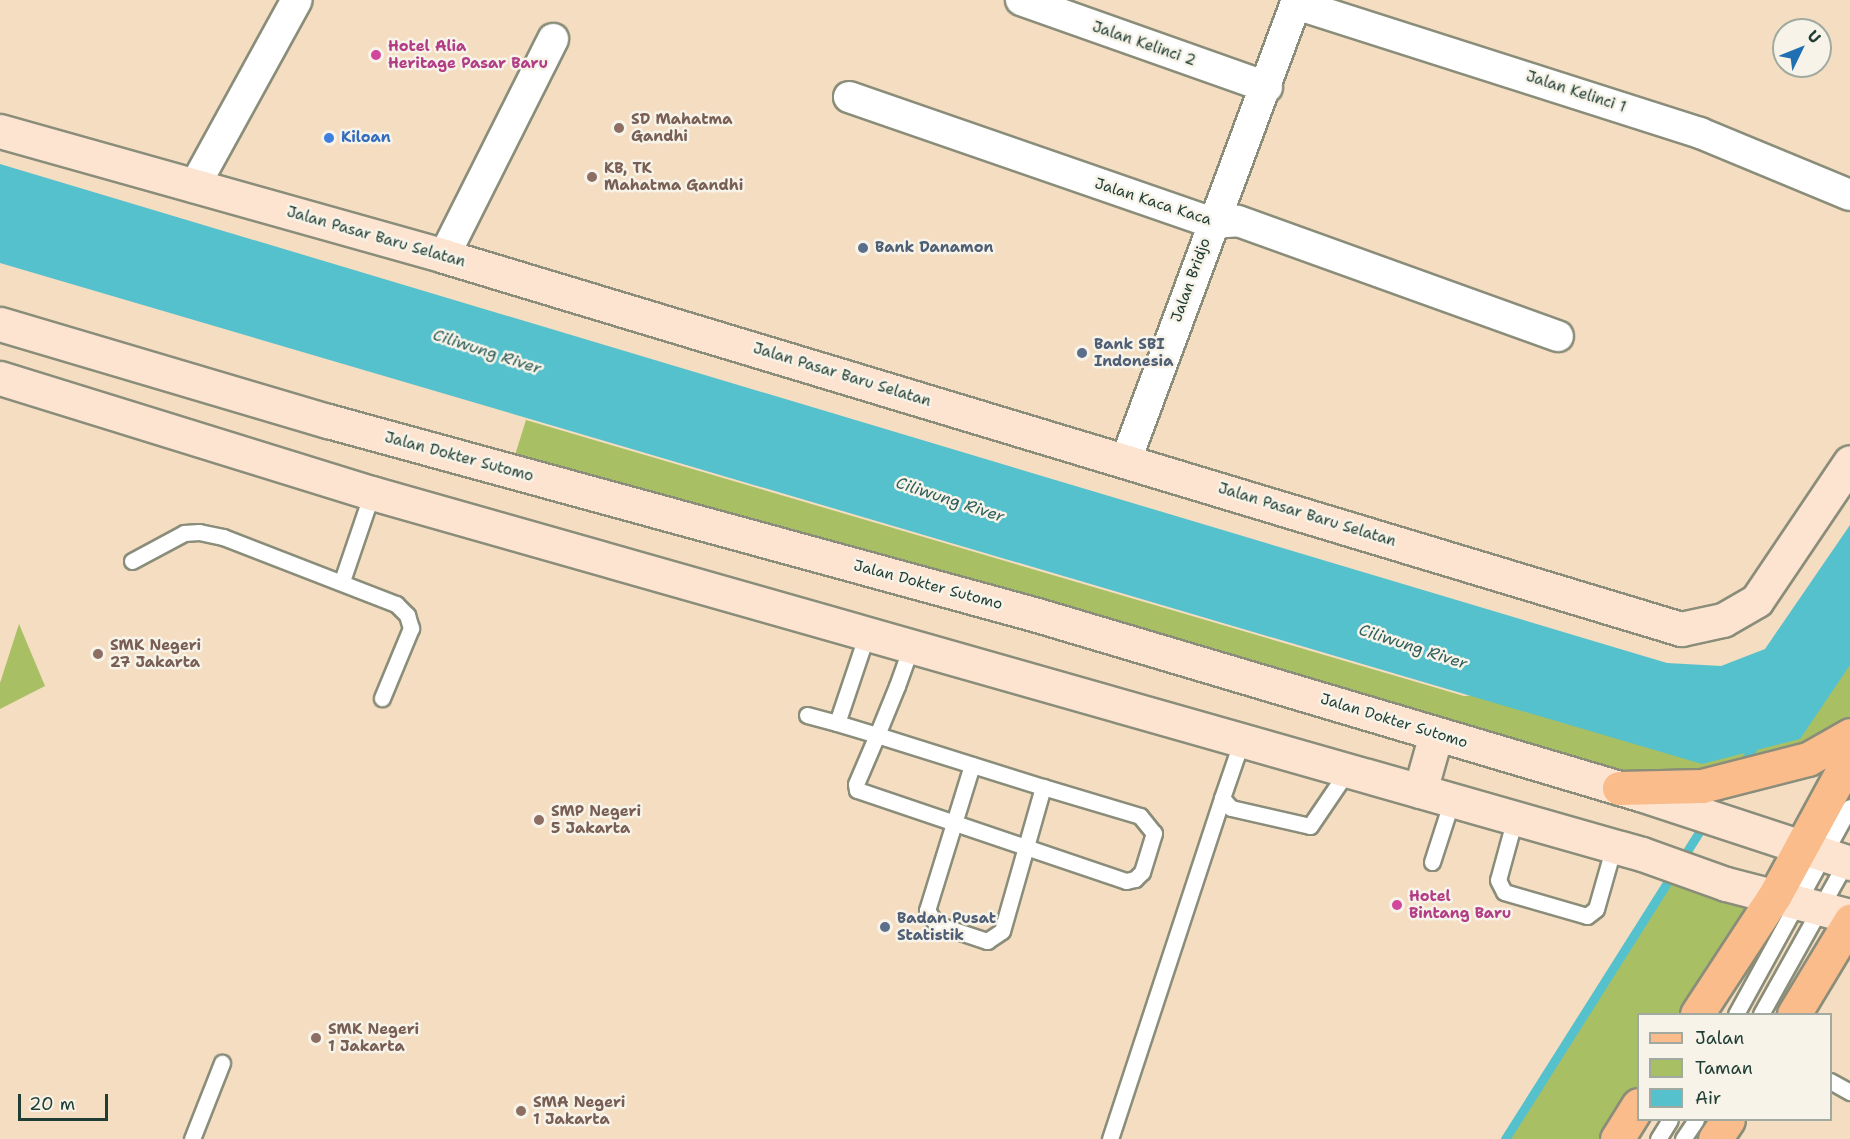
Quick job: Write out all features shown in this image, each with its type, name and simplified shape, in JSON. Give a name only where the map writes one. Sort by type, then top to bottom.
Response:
[{"type":"main road","name":"Jalan Pasar Baru Selatan","points":[[0,131],[444,256],[1681,629],[1723,620],[1757,600],[1850,462]]},
{"type":"main road","name":"Jalan Dokter Sutomo","points":[[0,324],[328,421],[1036,615],[1631,792],[1835,856]]},
{"type":"main road","points":[[0,378],[372,493],[1628,850],[1708,878],[1811,905]]},
{"type":"main road","points":[[1420,791],[1436,734]]},
{"type":"main road","points":[[1631,792],[1702,786],[1773,769],[1808,759],[1850,735]]},
{"type":"main road","points":[[1698,1013],[1811,905],[1835,856],[1850,757]]},
{"type":"main road","points":[[1795,1013],[1850,921]]},
{"type":"main road","points":[[1617,1139],[1637,1107]]},
{"type":"main road","points":[[1715,1139],[1727,1121]]},
{"type":"street","points":[[194,187],[297,0]]},
{"type":"street","name":"Jalan Kelinci 2","points":[[1020,0],[1267,87]]},
{"type":"street","name":"Jalan Bridjo","points":[[1126,460],[1212,223],[1267,87],[1296,2]]},
{"type":"street","name":"Jalan Kelinci 1","points":[[1296,2],[1700,133],[1850,195]]},
{"type":"street","points":[[444,256],[553,39]]},
{"type":"street","name":"Jalan Kaca Kaca","points":[[849,97],[1212,223],[1238,221],[1558,336]]},
{"type":"lane","points":[[342,581],[372,493]]},
{"type":"lane","points":[[132,561],[184,533],[199,532],[342,581],[396,604],[407,615],[411,628],[382,698]]},
{"type":"lane","points":[[837,723],[867,633]]},
{"type":"lane","points":[[807,715],[877,735],[1140,816],[1149,822],[1154,833],[1142,872],[1126,881],[954,825],[857,790],[877,735],[910,647]]},
{"type":"lane","points":[[1110,1139],[1242,740]]},
{"type":"lane","points":[[972,765],[927,910],[929,918],[987,941],[1002,931],[1042,787]]},
{"type":"lane","points":[[1222,798],[1231,808],[1310,826],[1348,770]]},
{"type":"lane","points":[[1432,862],[1452,800]]},
{"type":"lane","points":[[1761,1013],[1835,856],[1850,807]]},
{"type":"lane","points":[[1515,818],[1498,880],[1504,892],[1587,916],[1596,909],[1628,850]]},
{"type":"lane","points":[[1737,1013],[1811,905]]},
{"type":"lane","points":[[192,1139],[222,1063]]},
{"type":"lane","points":[[1832,1082],[1850,1092]]},
{"type":"lane","points":[[1658,1139],[1669,1121]]},
{"type":"lane","points":[[1683,1139],[1695,1121]]},
{"type":"green space","points":[[526,420],[1464,696],[1850,665],[1850,730],[1808,759],[1619,788],[510,471]]},
{"type":"green space","points":[[19,624],[45,686],[0,709],[0,683]]},
{"type":"green space","points":[[1677,867],[1775,895],[1698,1013],[1637,1013],[1637,1108],[1617,1139],[1504,1139]]},
{"type":"water","name":"Ciliwung River","points":[[0,164],[1667,663],[1721,666],[1765,649],[1850,525],[1850,665],[1800,739],[1702,764],[0,263]]},
{"type":"waterway","points":[[1740,768],[1757,741]]},
{"type":"waterway","points":[[1505,1139],[1705,823]]},
{"type":"place","name":"Hotel Alia Heritage Pasar Baru","points":[[376,55]]},
{"type":"place","name":"SD Mahatma Gandhi","points":[[619,128]]},
{"type":"place","name":"Kiloan","points":[[329,138]]},
{"type":"place","name":"KB, TK Mahatma Gandhi","points":[[592,177]]},
{"type":"place","name":"Bank Danamon","points":[[863,248]]},
{"type":"place","name":"Bank SBI Indonesia","points":[[1082,353]]},
{"type":"place","name":"SMK Negeri 27 Jakarta","points":[[98,654]]},
{"type":"place","name":"SMP Negeri 5 Jakarta","points":[[539,820]]},
{"type":"place","name":"Hotel Bintang Baru","points":[[1397,905]]},
{"type":"place","name":"Badan Pusat Statistik","points":[[885,927]]},
{"type":"place","name":"SMK Negeri 1 Jakarta","points":[[316,1038]]},
{"type":"place","name":"SMA Negeri 1 Jakarta","points":[[521,1111]]}]
